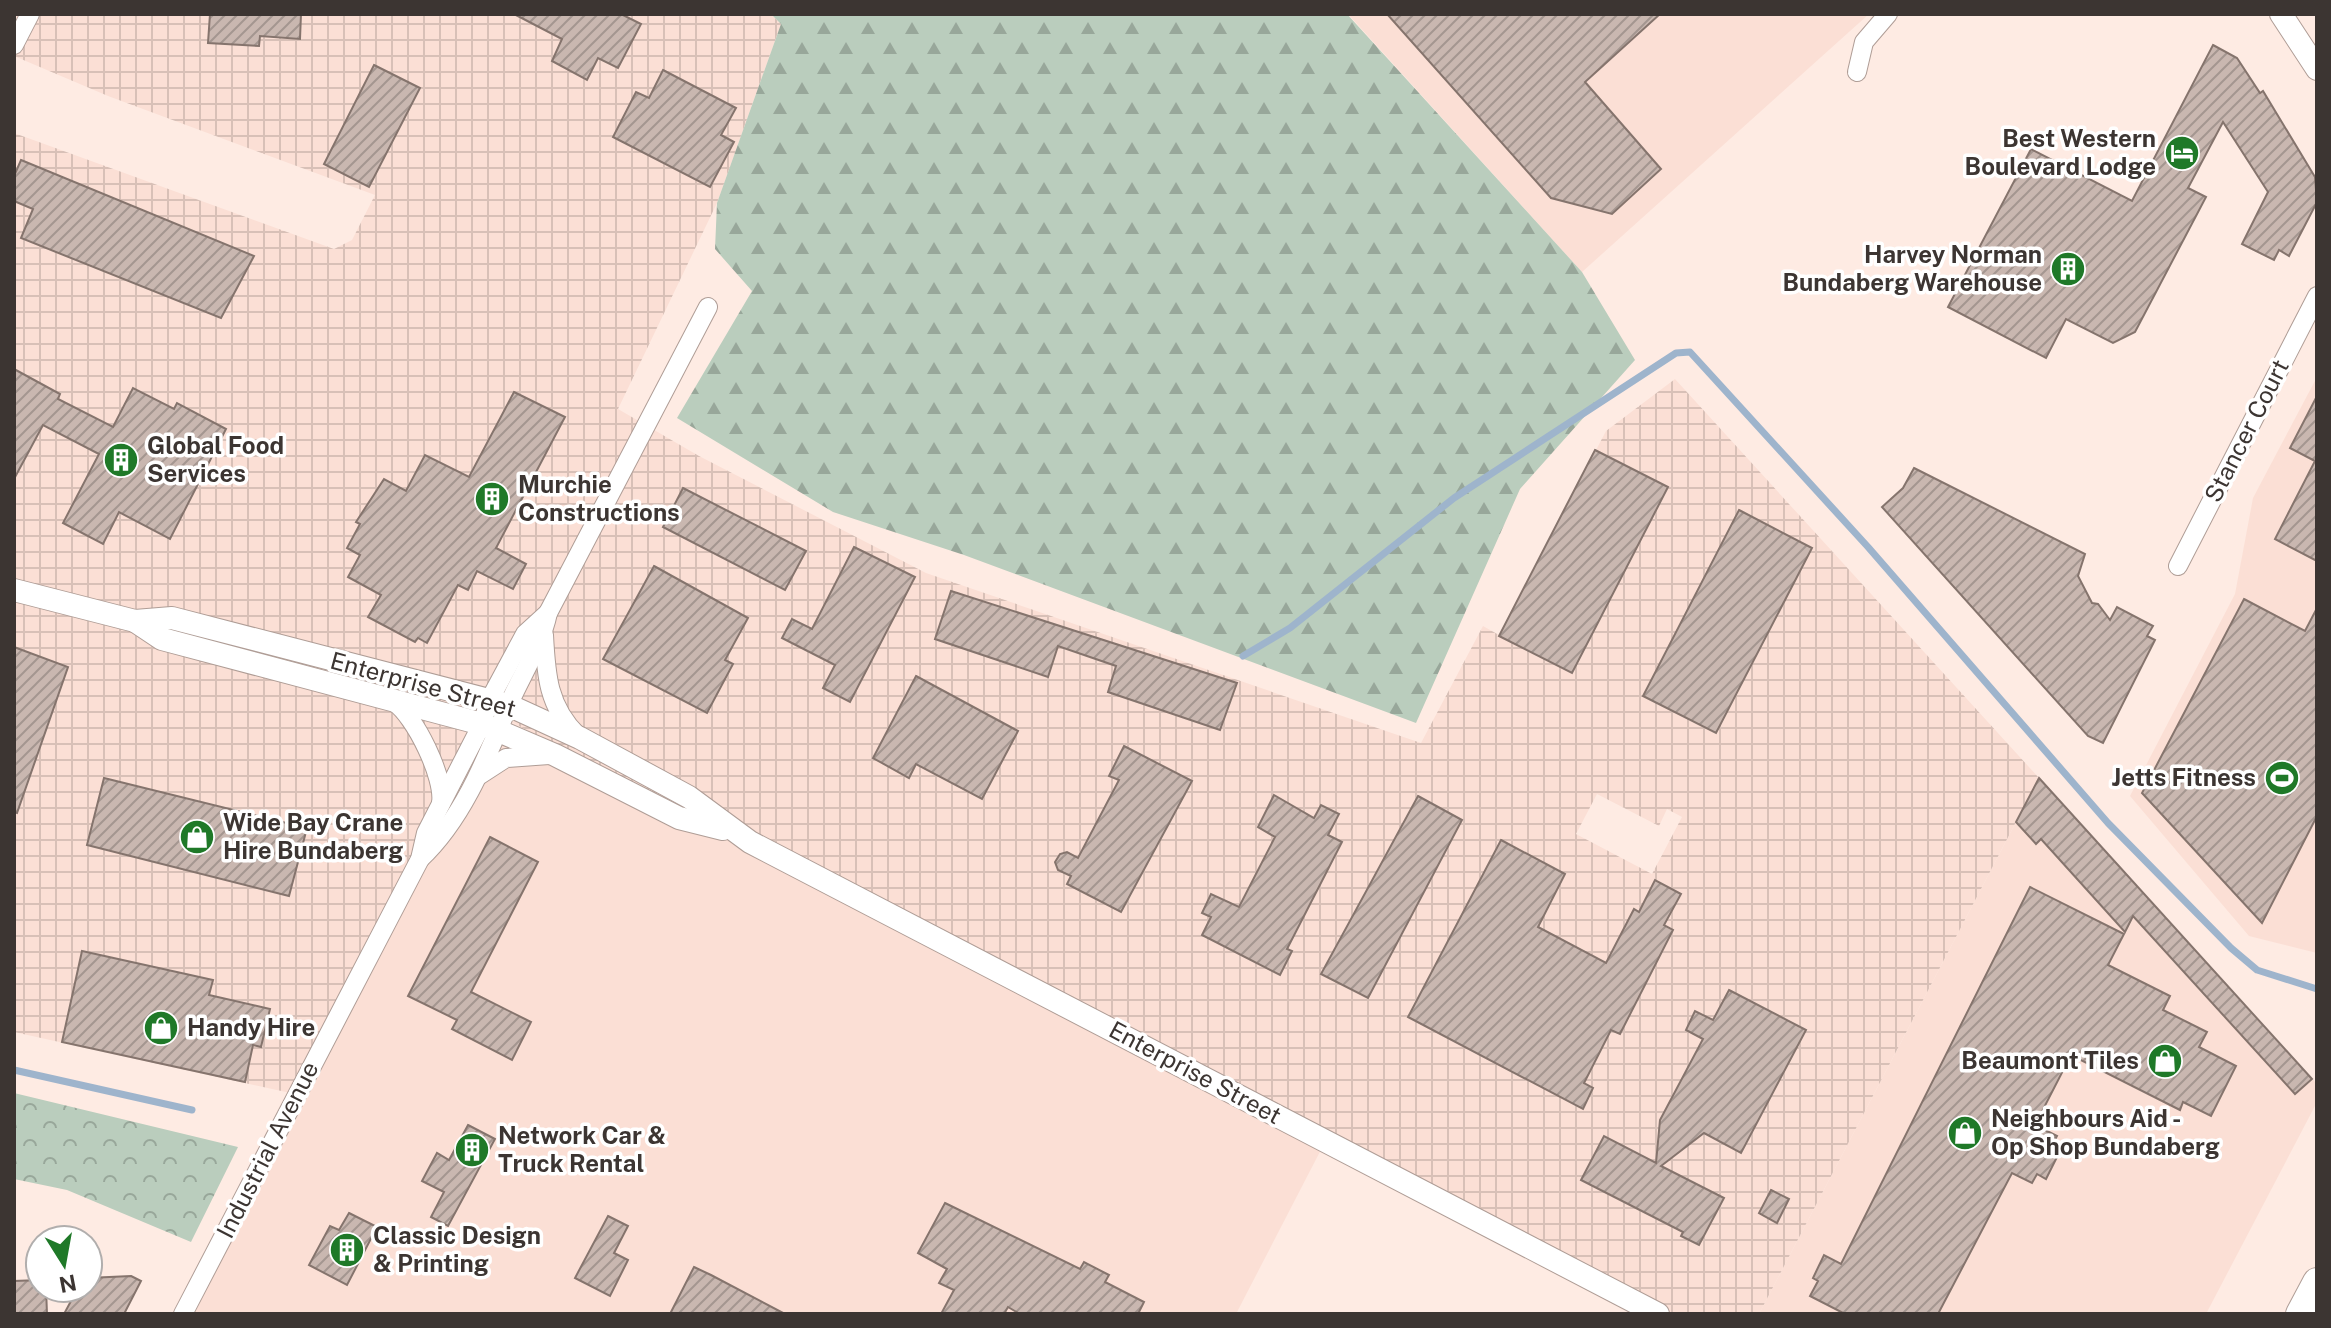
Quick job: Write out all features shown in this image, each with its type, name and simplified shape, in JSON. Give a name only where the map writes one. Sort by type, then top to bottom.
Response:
[{"type":"highway","points":[[2300,1314],[2317,1282]]},
{"type":"street","points":[[14,45],[30,14]]},
{"type":"street","points":[[1857,72],[1864,42],[1888,14]]},
{"type":"street","points":[[2281,14],[2317,69]]},
{"type":"street","name":"Stancer Court","points":[[2178,566],[2317,296]]},
{"type":"street","name":"Industrial Avenue","points":[[499,703],[544,632],[548,613],[708,307]]},
{"type":"street","name":"Enterprise Street","points":[[14,590],[135,621],[172,618],[499,703],[580,738],[689,797],[732,831],[1658,1314]]},
{"type":"street","name":"Industrial Avenue","points":[[420,859],[443,838],[471,784],[525,634],[548,613]]},
{"type":"street","name":"Enterprise Street","points":[[135,621],[162,639],[491,728],[555,755],[679,818],[732,831]]},
{"type":"street","points":[[544,632],[551,696],[564,723],[580,738]]},
{"type":"street","points":[[394,702],[410,716],[441,783],[441,806]]},
{"type":"street","name":"Industrial Avenue","points":[[183,1314],[420,859],[426,833],[491,728]]},
{"type":"street","points":[[471,784],[492,764],[506,758],[525,754],[555,755]]},
{"type":"shaded area","points":[[14,14],[771,14],[781,24],[717,203],[618,409],[699,456],[926,573],[1421,743],[1483,626],[1499,635],[1606,431],[1675,379],[2039,778],[1759,1314],[1661,1314],[925,931],[495,714],[295,1094],[14,1032],[14,133],[334,249],[352,240],[375,195],[108,96],[14,56]],"holes":[[[1597,794],[1659,826],[1667,809],[1682,817],[1652,874],[1576,834]]]},
{"type":"shaded area","points":[[1348,14],[1869,14],[1582,272]]},
{"type":"shaded area","points":[[2317,377],[2317,953],[2249,936],[2130,796],[2235,594],[2253,498]]},
{"type":"shaded area","points":[[494,714],[925,931],[1326,1140],[1236,1314],[181,1314]]},
{"type":"shaded area","points":[[2039,778],[2317,1084],[2317,1102],[2206,1314],[1759,1314]]},
{"type":"green space","points":[[771,14],[1347,14],[1582,272],[1635,360],[1520,489],[1416,723],[964,555],[833,512],[677,418],[752,291],[715,249],[717,203],[781,24]]},
{"type":"green space","points":[[14,1093],[238,1147],[191,1242],[67,1190],[14,1179]]},
{"type":"building","points":[[210,14],[301,14],[300,39],[260,36],[259,46],[208,43]]},
{"type":"building","points":[[514,14],[621,14],[641,24],[618,68],[598,58],[587,80],[552,61],[562,39]]},
{"type":"building","points":[[1387,14],[1660,14],[1585,82],[1661,169],[1612,214],[1551,198]]},
{"type":"building","name":"Harvey Norman Bundaberg Warehouse","points":[[2213,45],[2237,58],[2260,93],[2263,91],[2315,177],[2317,202],[2289,256],[2279,250],[2274,260],[2242,244],[2268,192],[2223,122],[2188,188],[2206,197],[2135,332],[2113,343],[2066,319],[2046,358],[1948,307],[2031,149],[2132,201]]},
{"type":"building","points":[[374,65],[420,88],[369,187],[324,164]]},
{"type":"building","points":[[663,70],[736,108],[721,135],[734,142],[710,187],[613,137],[636,92],[649,98]]},
{"type":"building","points":[[21,160],[254,256],[221,318],[21,238],[33,209],[14,201],[14,176]]},
{"type":"building","points":[[14,369],[60,394],[58,399],[113,427],[133,388],[174,409],[177,403],[226,429],[170,539],[119,512],[103,544],[63,523],[99,454],[43,425],[14,479]]},
{"type":"building","points":[[514,392],[565,417],[496,548],[526,564],[513,589],[477,571],[468,590],[458,585],[427,643],[418,638],[415,642],[368,617],[381,595],[348,577],[360,555],[347,548],[360,524],[356,522],[384,479],[406,491],[425,455],[469,477]]},
{"type":"building","points":[[2317,396],[2317,561],[2275,539],[2315,461],[2290,448]]},
{"type":"building","points":[[1595,450],[1668,487],[1572,673],[1499,636]]},
{"type":"building","points":[[1914,468],[2085,554],[2078,576],[2092,603],[2098,604],[2110,620],[2117,607],[2153,626],[2147,636],[2155,640],[2103,743],[2088,736],[1882,507],[1903,488]]},
{"type":"building","points":[[683,488],[806,551],[785,590],[663,527]]},
{"type":"building","points":[[1739,510],[1812,548],[1716,733],[1643,696]]},
{"type":"building","points":[[854,547],[915,577],[850,702],[823,688],[835,665],[782,638],[792,619],[812,629]]},
{"type":"building","points":[[654,566],[748,618],[725,660],[733,664],[707,713],[603,659]]},
{"type":"building","points":[[951,591],[1237,683],[1220,730],[1108,692],[1116,666],[1058,646],[1048,677],[935,639]]},
{"type":"building","points":[[2244,599],[2305,631],[2317,608],[2317,816],[2262,923],[2142,793]]},
{"type":"building","points":[[14,647],[68,667],[17,813],[14,812]]},
{"type":"building","points":[[916,676],[1018,731],[982,799],[916,764],[909,778],[873,758]]},
{"type":"building","points":[[1124,746],[1192,781],[1121,912],[1067,884],[1071,876],[1058,870],[1055,862],[1060,854],[1067,852],[1078,858],[1119,780],[1109,776]]},
{"type":"building","name":"Wide Bay Crane Hire Bundaberg","points":[[104,778],[307,828],[289,896],[87,845]]},
{"type":"building","points":[[2039,778],[2312,1079],[2295,1094],[2133,916],[2125,932],[2041,839],[2036,844],[2016,822]]},
{"type":"building","points":[[1274,795],[1314,818],[1321,805],[1339,814],[1328,835],[1342,842],[1287,949],[1292,951],[1280,975],[1202,935],[1211,917],[1202,913],[1211,894],[1239,907],[1275,837],[1258,827]]},
{"type":"building","points":[[1418,796],[1462,820],[1368,998],[1321,974]]},
{"type":"building","points":[[490,837],[538,862],[471,992],[531,1022],[512,1060],[452,1029],[457,1020],[408,996]]},
{"type":"building","points":[[1501,840],[1565,874],[1538,927],[1606,963],[1634,909],[1639,912],[1655,880],[1681,894],[1664,925],[1673,930],[1620,1034],[1611,1030],[1584,1083],[1593,1088],[1583,1109],[1408,1017]]},
{"type":"building","points":[[2030,887],[2124,934],[2108,965],[2170,996],[2163,1010],[2207,1032],[2199,1047],[2236,1066],[2211,1116],[2183,1102],[2180,1110],[2071,1055],[2035,1125],[2057,1136],[2051,1147],[2060,1151],[2046,1179],[2037,1174],[2032,1183],[2012,1173],[1938,1314],[1845,1314],[1810,1296],[1818,1281],[1813,1278],[1824,1255],[1841,1264]]},
{"type":"building","name":"Handy Hire","points":[[82,951],[213,980],[209,995],[270,1009],[261,1047],[253,1045],[245,1082],[62,1042]]},
{"type":"building","points":[[1729,990],[1806,1030],[1741,1153],[1704,1133],[1661,1166],[1724,1198],[1699,1245],[1681,1236],[1683,1232],[1581,1180],[1604,1136],[1656,1163],[1660,1120],[1703,1039],[1686,1030],[1695,1011],[1713,1020]]},
{"type":"building","points":[[468,1125],[495,1139],[448,1226],[431,1217],[444,1192],[422,1181],[437,1153],[449,1160]]},
{"type":"building","points":[[1771,1190],[1789,1199],[1777,1223],[1759,1213]]},
{"type":"building","points":[[945,1203],[1080,1269],[1084,1262],[1109,1275],[1105,1282],[1144,1302],[1138,1314],[1020,1314],[1008,1307],[1004,1314],[941,1314],[954,1290],[939,1283],[947,1269],[918,1253]]},
{"type":"building","name":"Classic Design & Printing","points":[[349,1213],[377,1227],[347,1285],[309,1265],[330,1226],[339,1230]]},
{"type":"building","points":[[608,1216],[628,1226],[614,1253],[628,1260],[610,1296],[575,1278]]},
{"type":"building","points":[[694,1267],[711,1275],[785,1314],[670,1314]]},
{"type":"building","points":[[131,1276],[141,1281],[124,1314],[64,1314],[69,1304],[104,1304],[104,1277]]},
{"type":"building","points":[[14,1281],[24,1281],[24,1304],[47,1304],[47,1314],[14,1314]]},
{"type":"waterway","points":[[1243,656],[1290,628],[1454,498],[1676,353],[1690,352],[1868,547],[2108,823],[2231,948],[2257,970],[2317,989]]},
{"type":"waterway","points":[[14,1070],[192,1110]]},
{"type":"place","name":"Best Western Boulevard Lodge","points":[[2182,153]]},
{"type":"place","name":"Harvey Norman Bundaberg Warehouse","points":[[2068,269]]},
{"type":"place","name":"Global Food Services","points":[[121,460]]},
{"type":"place","name":"Murchie Constructions","points":[[492,499]]},
{"type":"place","name":"Jetts Fitness","points":[[2282,778]]},
{"type":"place","name":"Wide Bay Crane Hire Bundaberg","points":[[197,837]]},
{"type":"place","name":"Handy Hire","points":[[161,1028]]},
{"type":"place","name":"Beaumont Tiles","points":[[2165,1061]]},
{"type":"place","name":"Neighbours Aid - Op Shop Bundaberg","points":[[1965,1133]]},
{"type":"place","name":"Network Car & Truck Rental","points":[[472,1150]]},
{"type":"place","name":"Classic Design & Printing","points":[[347,1250]]}]
